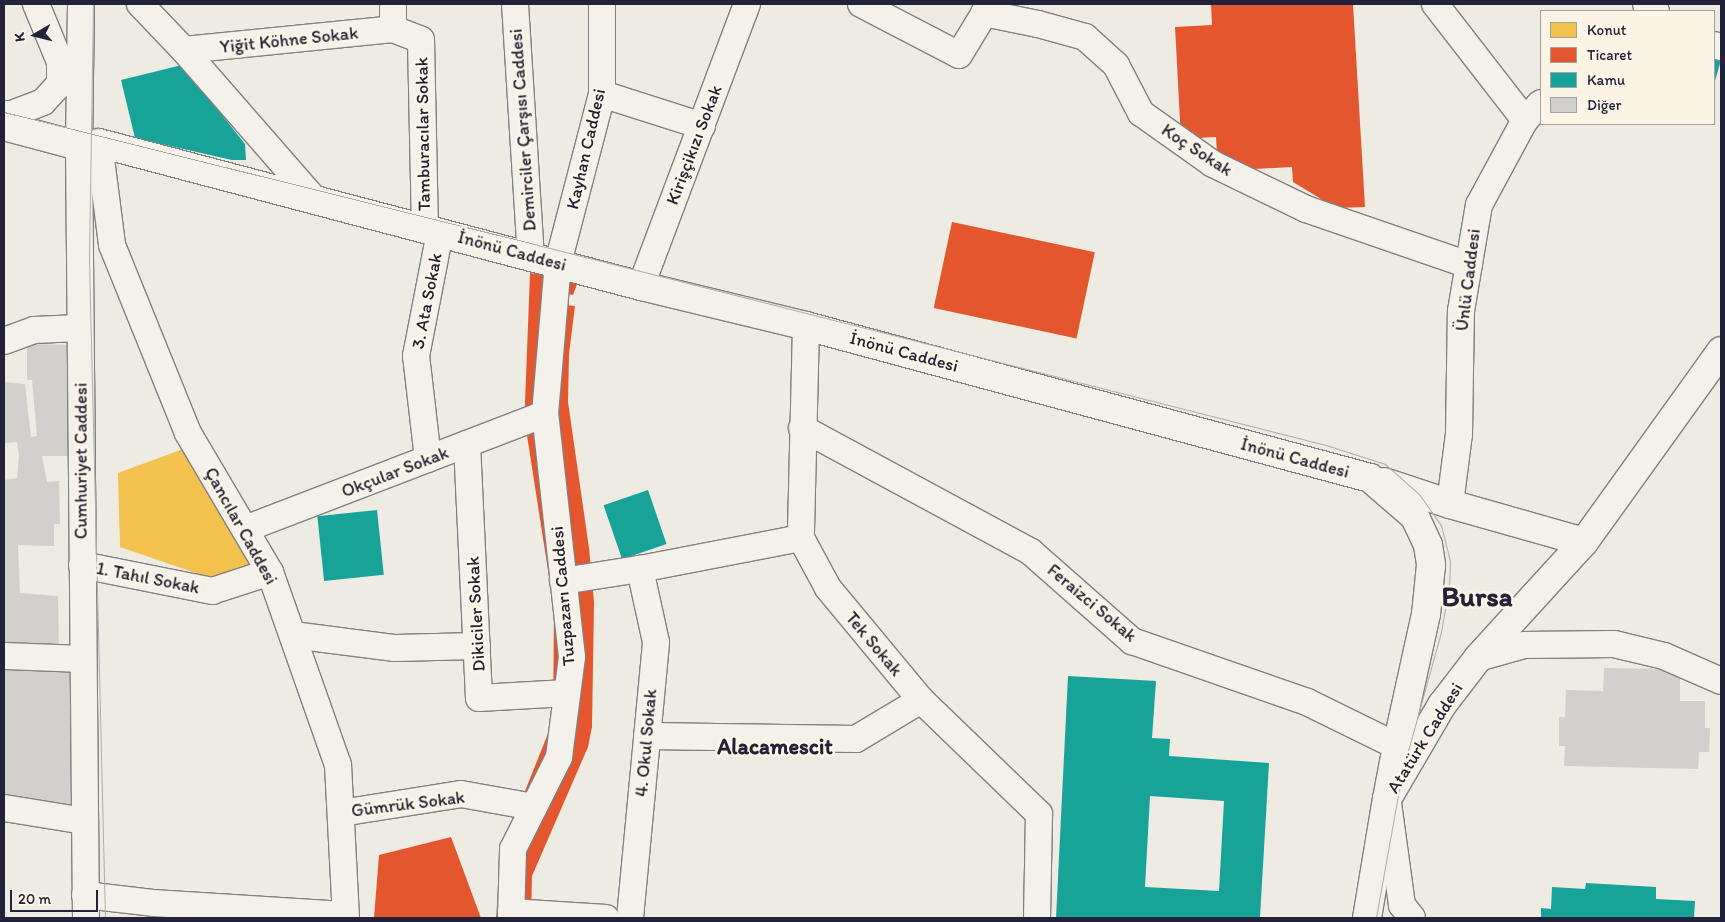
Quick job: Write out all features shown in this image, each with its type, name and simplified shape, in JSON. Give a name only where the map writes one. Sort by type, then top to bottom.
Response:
[{"type":"main road","name":"İnönü Caddesi","points":[[4,126],[89,144],[314,199],[641,286],[806,326],[1370,478],[1416,517],[1428,545],[1431,565],[1426,614],[1387,799]]},
{"type":"main road","name":"Atatürk Caddesi","points":[[1367,918],[1387,799],[1442,705],[1478,658],[1584,542],[1721,351]]},
{"type":"main road","points":[[1370,478],[1450,504],[1584,542]]},
{"type":"street","points":[[4,114],[12,114],[43,102],[60,84],[60,62],[36,4]]},
{"type":"street","name":"Cumhuriyet Caddesi","points":[[82,4],[89,144],[80,328],[85,907]]},
{"type":"street","points":[[140,4],[184,50],[314,199]]},
{"type":"street","name":"Demirciler Çarşısı Caddesi","points":[[515,4],[531,256]]},
{"type":"street","name":"Kayhan Caddesi","points":[[558,263],[602,94],[602,4]]},
{"type":"street","name":"Kirişçikızı Sokak","points":[[641,286],[747,4]]},
{"type":"street","points":[[860,4],[959,55],[987,8]]},
{"type":"street","points":[[1435,4],[1533,112]]},
{"type":"street","name":"Koç Sokak","points":[[987,8],[1085,37],[1116,65],[1141,113],[1213,164],[1306,209],[1469,265]]},
{"type":"street","name":"Yiğit Köhne Sokak","points":[[184,50],[393,16]]},
{"type":"street","name":"Tamburacılar Sokak","points":[[393,16],[421,40],[433,230]]},
{"type":"street","points":[[602,94],[702,126]]},
{"type":"street","name":"Ünlü Caddesi","points":[[1450,504],[1459,434],[1461,311],[1479,205],[1533,112]]},
{"type":"street","name":"Çancılar Caddesi","points":[[89,144],[112,245],[188,433],[270,572],[338,765],[345,917]]},
{"type":"street","name":"3. Ata Sokak","points":[[428,459],[416,356],[433,230]]},
{"type":"street","name":"Tuzpazarı Caddesi","points":[[511,915],[513,849],[559,757],[572,657],[545,414],[558,263]]},
{"type":"street","name":"Tek Sokak","points":[[806,326],[802,428],[801,538],[828,588],[921,700],[1039,814],[1037,918]]},
{"type":"street","points":[[4,341],[34,330],[80,328]]},
{"type":"street","name":"Okçular Sokak","points":[[245,530],[545,414]]},
{"type":"street","name":"Feraizci Sokak","points":[[802,428],[1031,552],[1132,642],[1307,702],[1397,746]]},
{"type":"street","name":"Dikiciler Sokak","points":[[467,444],[479,698],[567,693]]},
{"type":"street","points":[[563,581],[640,569],[801,538]]},
{"type":"street","name":"1. Tahıl Sokak","points":[[82,565],[212,591],[270,572]]},
{"type":"street","name":"4. Okul Sokak","points":[[630,918],[656,642],[640,569]]},
{"type":"street","points":[[293,635],[395,648],[477,646]]},
{"type":"street","points":[[1478,658],[1524,645],[1614,644],[1664,656],[1721,680]]},
{"type":"street","points":[[4,656],[83,659]]},
{"type":"street","points":[[647,736],[856,739],[921,700]]},
{"type":"street","name":"Gümrük Sokak","points":[[341,813],[461,794],[534,807]]},
{"type":"street","points":[[1387,799],[1402,905],[1412,918]]},
{"type":"street","points":[[4,808],[84,821]]},
{"type":"street","points":[[85,907],[345,917]]},
{"type":"street","points":[[511,915],[606,918]]},
{"type":"building: Konut","points":[[186,448],[259,573],[219,581],[120,547],[118,473]]},
{"type":"building: Ticaret","points":[[1211,4],[1353,4],[1365,207],[1336,208],[1293,182],[1292,167],[1218,171],[1216,137],[1181,139],[1175,27],[1212,25]]},
{"type":"building: Ticaret","points":[[952,222],[1095,252],[1077,338],[934,308]]},
{"type":"building: Ticaret","points":[[530,273],[579,279],[573,295],[568,294],[566,305],[575,306],[569,354],[568,402],[589,548],[594,602],[592,727],[588,747],[532,876],[531,918],[496,918],[500,865],[509,831],[553,721],[554,609],[526,429],[525,403]]},
{"type":"building: Ticaret","points":[[451,837],[481,918],[374,918],[379,855]]},
{"type":"building: Kamu","points":[[1715,59],[1721,61],[1715,81]]},
{"type":"building: Kamu","points":[[182,65],[245,144],[246,160],[232,160],[135,138],[121,80]]},
{"type":"building: Kamu","points":[[648,490],[667,544],[622,559],[604,505]]},
{"type":"building: Kamu","points":[[377,510],[384,575],[324,581],[317,516]]},
{"type":"building: Kamu","points":[[1068,676],[1156,681],[1152,738],[1170,739],[1169,756],[1269,763],[1260,917],[1056,918]],"holes":[[[1150,796],[1224,801],[1219,891],[1145,887]]]},
{"type":"building: Kamu","points":[[1586,883],[1656,887],[1656,899],[1695,901],[1694,918],[1541,918],[1541,908],[1551,909],[1552,887],[1585,889]]},
{"type":"building: Diğer","points":[[27,344],[73,345],[73,456],[42,456],[47,482],[59,481],[60,524],[54,524],[54,546],[18,545],[20,593],[58,596],[59,650],[4,648],[4,480],[17,478],[19,455],[17,442],[4,443],[4,382],[25,384],[31,437],[37,436],[32,380],[27,380]]},
{"type":"building: Diğer","points":[[4,665],[75,665],[75,816],[4,816]]},
{"type":"building: Diğer","points":[[1604,668],[1680,669],[1680,701],[1705,701],[1705,728],[1710,728],[1709,752],[1699,752],[1698,769],[1564,766],[1565,746],[1559,746],[1559,717],[1565,717],[1566,690],[1603,691]]},
{"type":"tram line","points":[[93,4],[89,260],[105,918]]},
{"type":"tram line","points":[[4,112],[1326,445],[1385,464],[1419,494],[1441,525],[1450,562],[1449,586],[1441,632],[1402,773],[1376,918]]},
{"type":"district","name":"Bursa","points":[[1477,596]]},
{"type":"district","name":"Alacamescit","points":[[775,747]]}]
